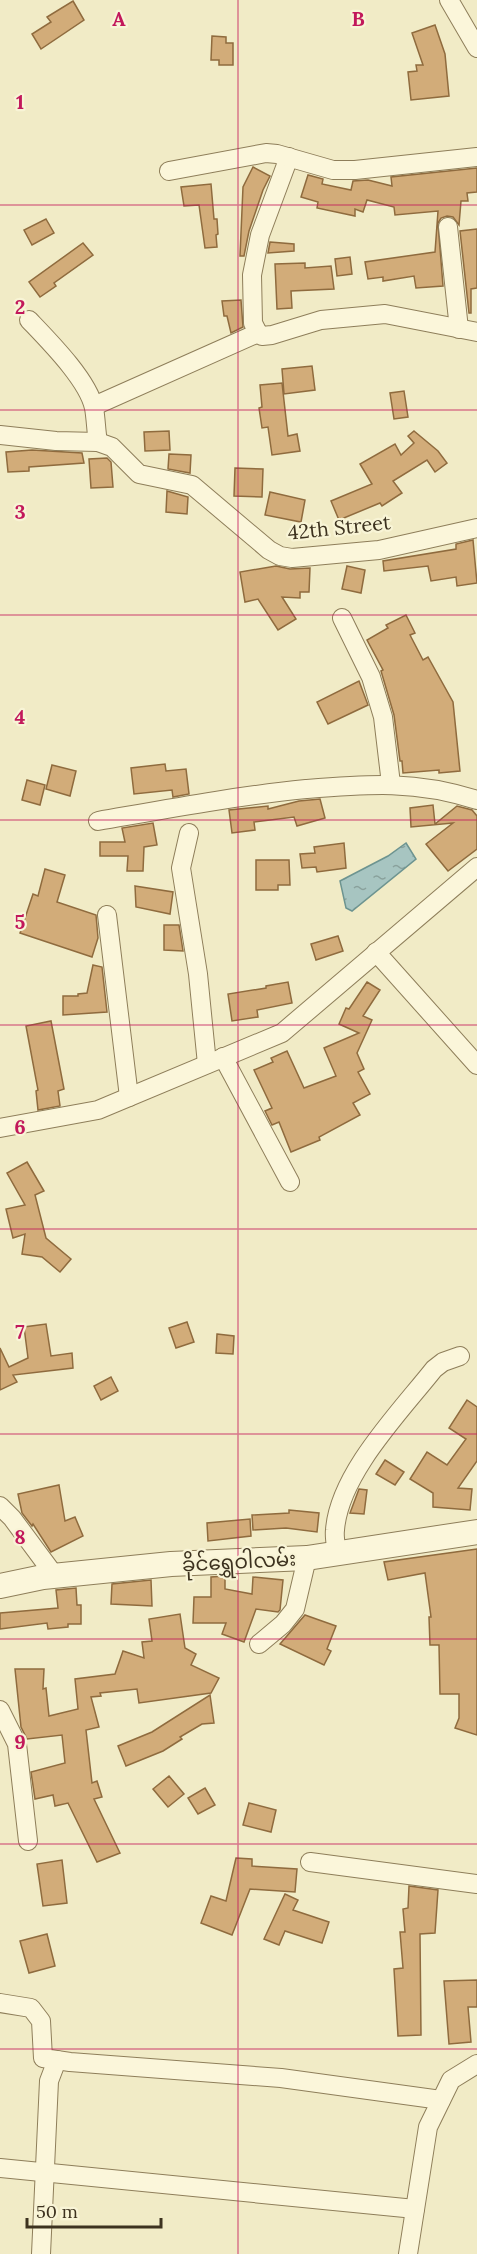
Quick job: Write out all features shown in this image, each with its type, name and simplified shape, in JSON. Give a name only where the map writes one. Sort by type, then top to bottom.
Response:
[{"type":"street","points":[[449,0],[477,48]]},
{"type":"street","points":[[169,171],[266,153],[333,170],[355,170],[477,158]]},
{"type":"street","points":[[289,157],[260,235],[252,275],[253,323],[262,336],[321,320],[385,314],[468,330],[448,227]]},
{"type":"street","points":[[0,435],[56,441],[98,442],[94,406],[81,382],[57,349],[29,320]]},
{"type":"street","points":[[94,406],[258,333]]},
{"type":"street","name":"42th Street","points":[[98,442],[112,447],[139,474],[192,485],[269,550],[280,556],[292,558],[379,550],[477,528]]},
{"type":"street","points":[[342,618],[371,677],[380,707],[391,784]]},
{"type":"street","points":[[98,821],[262,793],[371,783],[416,786],[477,800]]},
{"type":"street","points":[[189,833],[181,868],[215,1061],[290,1182]]},
{"type":"street","points":[[0,1128],[98,1110],[282,1033],[477,867]]},
{"type":"street","points":[[107,915],[129,1097]]},
{"type":"street","points":[[376,952],[477,1065]]},
{"type":"street","points":[[337,1553],[334,1531],[352,1476],[434,1369],[443,1362],[460,1356]]},
{"type":"street","points":[[0,1506],[12,1518],[55,1576]]},
{"type":"street","name":"ခိုင်ရွှေဝါလမ်း","points":[[0,1586],[55,1576],[171,1564],[307,1558],[477,1532]]},
{"type":"street","points":[[258,1644],[283,1624],[295,1609],[307,1558]]},
{"type":"street","points":[[0,1710],[17,1744],[27,1841]]},
{"type":"street","points":[[310,1862],[477,1884]]},
{"type":"street","points":[[0,2003],[31,2008],[40,2021],[43,2058],[280,2078],[441,2100]]},
{"type":"street","points":[[41,2254],[49,2081],[57,2060]]},
{"type":"street","points":[[408,2254],[428,2127],[451,2080],[477,2064]]},
{"type":"street","points":[[0,2168],[415,2209]]},
{"type":"water","points":[[406,843],[416,859],[352,911],[346,908],[340,881],[388,856]]},
{"type":"building","points":[[73,1],[84,20],[41,49],[32,34],[51,22],[47,17]]},
{"type":"building","points":[[435,25],[445,54],[449,96],[411,100],[408,72],[417,71],[416,65],[423,65],[412,33]]},
{"type":"building","points":[[212,36],[226,37],[226,43],[233,43],[233,65],[219,65],[219,60],[211,60]]},
{"type":"building","points":[[253,167],[270,176],[249,231],[244,256],[240,256],[243,187]]},
{"type":"building","points":[[477,168],[477,192],[467,193],[468,201],[461,201],[459,225],[453,217],[447,216],[441,218],[438,223],[443,286],[416,288],[414,276],[383,281],[383,277],[368,279],[365,262],[435,252],[438,211],[395,215],[394,207],[367,200],[363,212],[355,209],[355,216],[317,208],[318,202],[301,197],[308,175],[323,179],[322,184],[351,190],[353,181],[368,180],[392,186],[391,177]]},
{"type":"building","points":[[211,184],[214,219],[217,219],[217,247],[205,248],[199,205],[184,206],[181,187]]},
{"type":"building","points":[[46,219],[54,233],[32,245],[24,230]]},
{"type":"building","points":[[477,229],[477,288],[471,289],[471,313],[469,313],[460,231]]},
{"type":"building","points":[[270,242],[294,244],[294,251],[268,253]]},
{"type":"building","points":[[83,243],[93,255],[54,283],[56,286],[40,297],[29,282]]},
{"type":"building","points":[[350,257],[352,274],[337,276],[335,259]]},
{"type":"building","points":[[305,263],[305,268],[331,266],[334,289],[291,291],[292,308],[277,309],[275,264]]},
{"type":"building","points":[[241,300],[243,327],[231,333],[227,316],[224,316],[222,301]]},
{"type":"building","points":[[312,366],[315,390],[284,394],[282,369]]},
{"type":"building","points":[[282,383],[288,436],[297,434],[300,451],[272,455],[268,427],[262,428],[259,408],[262,407],[260,385]]},
{"type":"building","points":[[404,391],[408,417],[394,419],[390,393]]},
{"type":"building","points":[[169,431],[170,450],[145,451],[144,432]]},
{"type":"building","points":[[414,431],[438,451],[447,463],[435,472],[427,460],[393,481],[402,493],[382,506],[380,503],[339,520],[331,501],[372,484],[360,464],[395,444],[401,455],[414,443],[408,436]]},
{"type":"building","points":[[32,450],[82,453],[84,463],[29,467],[29,471],[8,472],[6,452]]},
{"type":"building","points":[[169,454],[191,455],[190,473],[168,469]]},
{"type":"building","points":[[107,458],[111,462],[113,487],[91,488],[89,459]]},
{"type":"building","points":[[235,468],[263,469],[262,497],[234,496]]},
{"type":"building","points":[[167,491],[188,497],[187,514],[166,512]]},
{"type":"building","points":[[270,492],[305,500],[301,522],[265,515]]},
{"type":"building","points":[[473,540],[477,583],[457,586],[456,577],[431,581],[428,566],[384,571],[383,561],[456,549],[456,544]]},
{"type":"building","points":[[276,566],[290,569],[310,568],[309,592],[300,592],[300,598],[282,597],[296,619],[278,630],[258,599],[245,602],[240,572]]},
{"type":"building","points":[[347,566],[365,570],[361,593],[342,589]]},
{"type":"building","points":[[406,615],[415,633],[410,635],[423,660],[428,657],[453,702],[460,771],[403,773],[394,715],[381,671],[383,670],[367,640],[388,628],[386,625]]},
{"type":"building","points":[[359,681],[368,705],[328,724],[317,702]]},
{"type":"building","points":[[165,764],[166,771],[186,769],[189,794],[173,797],[172,790],[134,794],[131,768]]},
{"type":"building","points":[[52,765],[76,771],[70,796],[46,789]]},
{"type":"building","points":[[27,780],[45,785],[40,805],[22,800]]},
{"type":"building","points":[[320,799],[325,818],[297,826],[294,817],[254,822],[255,830],[232,833],[229,810],[268,806],[268,809],[299,801]]},
{"type":"building","points":[[433,805],[435,824],[457,806],[472,810],[477,816],[477,849],[448,871],[426,844],[453,823],[411,827],[410,808]]},
{"type":"building","points":[[153,823],[157,845],[144,847],[143,871],[127,871],[128,856],[100,856],[100,842],[125,842],[122,828]]},
{"type":"building","points":[[344,843],[346,868],[317,872],[316,867],[302,868],[300,854],[315,853],[314,847]]},
{"type":"building","points":[[256,860],[289,860],[290,885],[278,885],[278,890],[256,890]]},
{"type":"building","points":[[45,869],[65,875],[57,902],[96,915],[98,938],[92,957],[20,933],[33,894],[38,896]]},
{"type":"building","points":[[135,886],[173,892],[170,914],[136,907]]},
{"type":"building","points":[[164,925],[179,925],[183,951],[164,950]]},
{"type":"building","points":[[338,936],[343,951],[316,960],[311,944]]},
{"type":"building","points":[[93,965],[102,967],[107,1012],[63,1015],[63,996],[78,996],[78,994],[87,993]]},
{"type":"building","points":[[288,982],[292,1003],[257,1010],[258,1017],[232,1021],[228,994]]},
{"type":"building","points":[[367,982],[380,990],[363,1016],[372,1020],[357,1053],[364,1069],[358,1072],[370,1094],[353,1103],[360,1115],[319,1137],[320,1140],[291,1152],[279,1122],[272,1125],[265,1111],[272,1108],[254,1070],[273,1062],[271,1058],[287,1051],[304,1088],[336,1076],[324,1048],[359,1033],[339,1024],[346,1008],[349,1009]]},
{"type":"building","points":[[51,1021],[64,1089],[58,1091],[60,1106],[38,1110],[36,1091],[38,1090],[26,1026]]},
{"type":"building","points":[[27,1162],[44,1191],[35,1195],[46,1238],[71,1259],[60,1272],[42,1257],[22,1254],[25,1234],[13,1238],[6,1209],[25,1205],[7,1173]]},
{"type":"building","points":[[187,1322],[194,1342],[176,1348],[169,1328]]},
{"type":"building","points":[[46,1324],[51,1356],[72,1353],[73,1368],[13,1375],[17,1382],[0,1390],[0,1348],[9,1367],[28,1358],[24,1327]]},
{"type":"building","points":[[217,1334],[234,1336],[233,1354],[216,1353]]},
{"type":"building","points":[[111,1377],[118,1391],[101,1400],[94,1386]]},
{"type":"building","points":[[467,1400],[477,1407],[477,1461],[458,1488],[472,1489],[470,1510],[433,1507],[433,1493],[410,1479],[427,1452],[447,1465],[466,1439],[449,1428]]},
{"type":"building","points":[[385,1460],[404,1472],[395,1485],[376,1474]]},
{"type":"building","points":[[59,1485],[65,1521],[75,1517],[83,1536],[51,1552],[33,1524],[32,1526],[22,1513],[18,1494]]},
{"type":"building","points":[[359,1489],[367,1490],[364,1514],[350,1513]]},
{"type":"building","points":[[289,1510],[319,1513],[317,1532],[286,1528],[253,1530],[252,1515],[289,1513]]},
{"type":"building","points":[[250,1519],[251,1536],[208,1541],[207,1523]]},
{"type":"building","points":[[477,1549],[477,1735],[455,1728],[459,1718],[459,1694],[440,1694],[439,1645],[430,1645],[429,1617],[431,1617],[425,1573],[388,1580],[384,1562]]},
{"type":"building","points":[[225,1576],[225,1589],[252,1594],[253,1577],[283,1580],[280,1610],[278,1612],[256,1609],[244,1642],[222,1634],[226,1623],[193,1623],[194,1597],[211,1597],[211,1577]]},
{"type":"building","points":[[151,1580],[152,1606],[111,1604],[112,1584]]},
{"type":"building","points":[[76,1588],[77,1605],[81,1605],[81,1624],[68,1624],[68,1627],[48,1629],[47,1623],[0,1629],[0,1613],[58,1608],[56,1590]]},
{"type":"building","points":[[180,1614],[185,1648],[196,1654],[191,1665],[219,1678],[211,1693],[139,1703],[137,1689],[100,1693],[101,1696],[91,1697],[99,1727],[86,1730],[92,1783],[97,1781],[102,1797],[94,1799],[120,1853],[97,1862],[68,1803],[55,1806],[53,1795],[35,1799],[31,1772],[65,1763],[62,1735],[27,1739],[21,1727],[15,1669],[44,1669],[43,1689],[46,1688],[49,1716],[78,1709],[75,1679],[115,1674],[123,1651],[144,1658],[142,1642],[152,1641],[149,1619]]},
{"type":"building","points":[[305,1615],[336,1626],[327,1649],[331,1651],[324,1665],[280,1644]]},
{"type":"building","points":[[210,1695],[214,1723],[202,1724],[180,1737],[182,1739],[163,1751],[126,1766],[118,1746],[152,1732]]},
{"type":"building","points":[[169,1776],[184,1794],[168,1807],[153,1789]]},
{"type":"building","points":[[205,1788],[215,1805],[198,1814],[188,1798]]},
{"type":"building","points":[[249,1803],[276,1810],[271,1832],[243,1825]]},
{"type":"building","points":[[236,1858],[252,1859],[252,1866],[297,1869],[295,1892],[250,1889],[232,1935],[201,1923],[211,1896],[226,1901]]},
{"type":"building","points":[[62,1860],[67,1903],[43,1906],[37,1864]]},
{"type":"building","points":[[409,1886],[438,1890],[435,1933],[420,1934],[421,2035],[398,2036],[394,1969],[403,1968],[400,1932],[405,1932],[403,1909],[408,1908]]},
{"type":"building","points":[[285,1894],[298,1900],[293,1910],[329,1922],[322,1943],[285,1931],[279,1945],[264,1939]]},
{"type":"building","points":[[47,1934],[55,1966],[29,1973],[20,1941]]},
{"type":"building","points":[[477,1980],[477,2007],[468,2007],[471,2042],[449,2044],[444,1981]]}]
